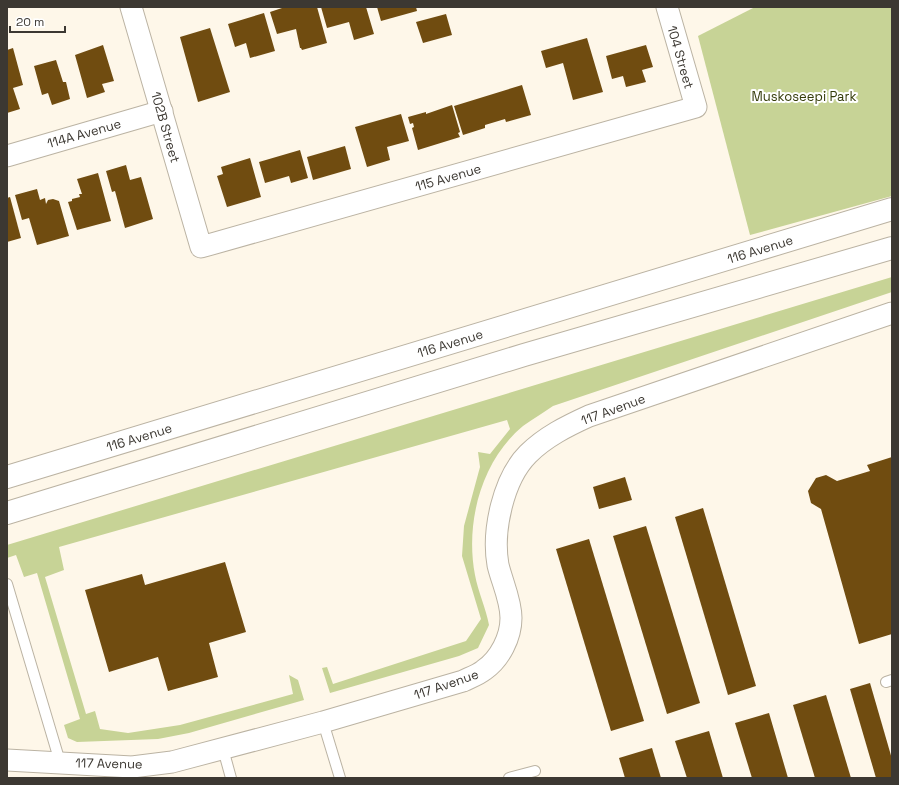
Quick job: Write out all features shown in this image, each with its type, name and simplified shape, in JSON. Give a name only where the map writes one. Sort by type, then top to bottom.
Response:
[{"type":"main road","name":"116 Avenue","points":[[7,477],[892,209]]},
{"type":"main road","points":[[7,513],[524,354],[892,248]]},
{"type":"street","name":"102B Street","points":[[131,7],[201,247]]},
{"type":"street","name":"104 Street","points":[[667,7],[696,107]]},
{"type":"street","name":"115 Avenue","points":[[201,247],[696,107]]},
{"type":"street","name":"114A Avenue","points":[[7,156],[162,111]]},
{"type":"street","name":"117 Avenue","points":[[7,760],[132,766],[172,762],[323,722],[462,681],[484,670],[500,654],[508,636],[511,618],[498,564],[497,531],[500,510],[515,472],[527,455],[548,438],[589,416],[892,313]]},
{"type":"lane","points":[[7,584],[60,762]]},
{"type":"lane","points":[[323,722],[340,778]]},
{"type":"lane","points":[[223,749],[231,778]]},
{"type":"lane","points":[[509,778],[535,771]]},
{"type":"green space","name":"Muskoseepi Park","points":[[755,7],[892,7],[892,196],[750,235],[698,36]]},
{"type":"green space","points":[[892,277],[892,292],[553,406],[523,426],[508,440],[496,457],[480,494],[472,535],[472,555],[476,581],[489,625],[478,648],[459,656],[330,693],[322,668],[327,667],[333,684],[466,641],[481,619],[462,556],[464,526],[480,467],[478,452],[490,454],[510,429],[507,420],[59,547],[64,570],[45,577],[86,714],[95,711],[100,729],[128,733],[180,725],[293,694],[289,675],[298,680],[304,700],[189,733],[158,739],[77,742],[68,738],[64,725],[80,719],[37,573],[24,577],[16,555],[7,558],[7,545]]},
{"type":"building","points":[[285,7],[317,7],[327,43],[302,50],[300,48],[296,29],[277,34],[270,12]]},
{"type":"building","points":[[321,7],[366,7],[374,34],[354,40],[349,22],[327,28]]},
{"type":"building","points":[[377,7],[416,7],[417,11],[381,21]]},
{"type":"building","points":[[264,13],[275,51],[250,58],[246,43],[235,47],[228,24]]},
{"type":"building","points":[[446,14],[452,35],[423,43],[416,22]]},
{"type":"building","points":[[210,28],[230,92],[198,102],[180,37]]},
{"type":"building","points":[[587,38],[603,92],[573,100],[563,63],[546,68],[541,51]]},
{"type":"building","points":[[103,45],[114,81],[102,84],[105,92],[87,98],[75,55]]},
{"type":"building","points":[[646,45],[653,67],[642,70],[646,82],[626,87],[623,76],[612,79],[606,56]]},
{"type":"building","points":[[13,48],[23,85],[13,88],[20,109],[7,113],[7,50]]},
{"type":"building","points":[[56,60],[63,82],[66,82],[70,99],[52,105],[48,93],[42,95],[34,66]]},
{"type":"building","points":[[522,85],[531,115],[506,122],[505,119],[485,125],[485,128],[463,135],[454,106]]},
{"type":"building","points":[[452,105],[460,132],[458,133],[460,137],[418,150],[412,128],[414,127],[413,123],[410,124],[408,117],[426,112],[426,114]]},
{"type":"building","points":[[401,114],[409,141],[387,147],[390,160],[367,167],[355,127]]},
{"type":"building","points":[[345,146],[351,169],[313,180],[307,157]]},
{"type":"building","points":[[300,150],[308,178],[291,183],[289,176],[265,183],[259,162]]},
{"type":"building","points":[[250,158],[261,197],[227,207],[217,176],[223,174],[221,167]]},
{"type":"building","points":[[126,165],[130,180],[141,177],[153,219],[125,228],[115,191],[112,192],[106,171]]},
{"type":"building","points":[[98,173],[111,221],[77,230],[68,202],[72,201],[72,199],[80,197],[79,194],[82,194],[77,179]]},
{"type":"building","points":[[37,189],[40,200],[45,198],[46,204],[48,200],[53,199],[59,201],[69,236],[37,245],[29,218],[22,220],[15,195]]},
{"type":"building","points":[[10,197],[21,238],[7,242],[7,198]]},
{"type":"building","points":[[892,457],[892,634],[859,644],[821,509],[811,503],[808,491],[816,478],[826,475],[837,481],[870,471],[867,465]]},
{"type":"building","points":[[625,477],[632,500],[599,509],[593,487]]},
{"type":"building","points":[[703,508],[756,686],[728,695],[675,517]]},
{"type":"building","points":[[646,526],[700,703],[667,714],[613,536]]},
{"type":"building","points":[[589,539],[644,721],[611,731],[556,549]]},
{"type":"building","points":[[225,562],[246,632],[209,643],[218,677],[168,691],[158,657],[109,672],[85,590],[142,574],[145,585]]},
{"type":"building","points":[[870,683],[892,759],[892,778],[876,778],[850,689]]},
{"type":"building","points":[[826,695],[851,778],[815,778],[793,705]]},
{"type":"building","points":[[769,713],[788,778],[752,778],[735,723]]},
{"type":"building","points":[[709,731],[723,778],[687,778],[675,741]]},
{"type":"building","points":[[652,748],[661,778],[625,778],[619,758]]}]
